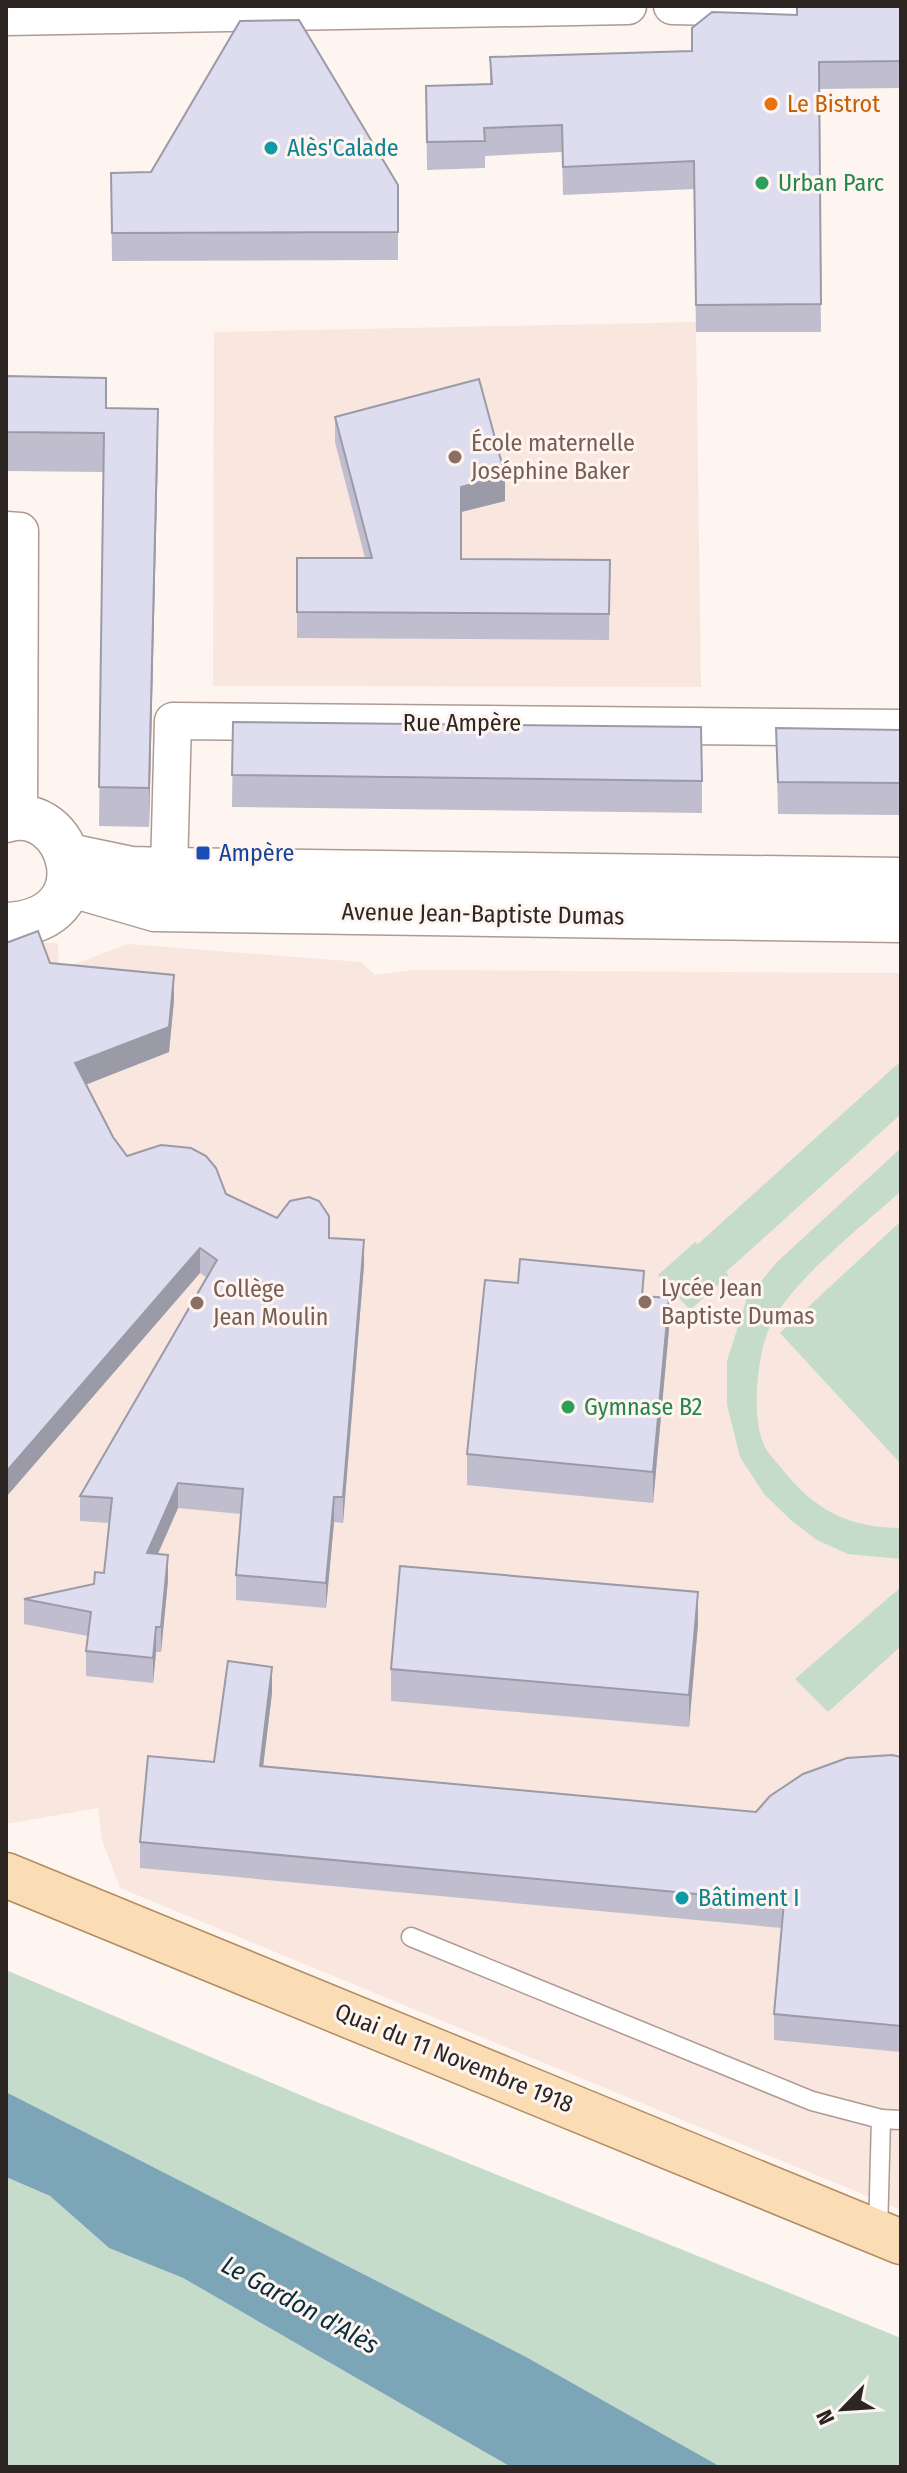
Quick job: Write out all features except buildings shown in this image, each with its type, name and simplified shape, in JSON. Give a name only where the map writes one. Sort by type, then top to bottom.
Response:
[{"type":"main road","name":"Quai du 11 Novembre 1918","points":[[6,1875],[890,2237]]},
{"type":"street","points":[[6,17],[628,6]]},
{"type":"street","points":[[672,6],[901,11]]},
{"type":"street","points":[[6,530],[20,531],[12,818],[52,829],[69,870],[63,899],[47,916],[30,924],[6,925]]},
{"type":"street","name":"Rue Ampère","points":[[169,870],[173,721],[901,728]]},
{"type":"street","name":"Avenue Jean-Baptiste Dumas","points":[[69,870],[901,880]]},
{"type":"street","name":"Avenue Jean-Baptiste Dumas","points":[[69,870],[155,909],[901,920]]},
{"type":"lane","points":[[411,1937],[812,2101],[881,2119],[901,2120]]},
{"type":"lane","points":[[881,2119],[890,2237]]},
{"type":"shaded area","name":"École maternelle Joséphine Baker","points":[[696,322],[701,687],[213,686],[214,332]]},
{"type":"shaded area","name":"Lycée Jean Baptiste Dumas","points":[[6,942],[58,943],[59,970],[128,944],[361,962],[375,975],[414,970],[901,973],[901,2210],[120,1888],[102,1840],[98,1808],[6,1824]]},
{"type":"green space","points":[[901,1061],[901,1114],[726,1272],[729,1275],[690,1310],[658,1275],[695,1242],[698,1244]]},
{"type":"green space","points":[[901,1148],[901,1191],[827,1257],[777,1313],[761,1357],[757,1404],[765,1448],[794,1483],[834,1514],[865,1525],[901,1528],[901,1559],[848,1554],[817,1540],[764,1494],[740,1457],[727,1405],[727,1361],[747,1298],[777,1262]]},
{"type":"green space","points":[[901,1221],[901,1464],[780,1333]]},
{"type":"green space","points":[[901,1587],[901,1646],[828,1712],[795,1679]]},
{"type":"green space","points":[[6,1970],[312,2100],[901,2338],[901,2467],[721,2467],[525,2357],[6,2092]]},
{"type":"green space","points":[[6,2177],[50,2196],[109,2248],[183,2278],[511,2467],[6,2467]]},
{"type":"water","name":"Le Gardon d'Alès","points":[[6,2092],[526,2357],[721,2467],[511,2467],[183,2278],[109,2248],[50,2196],[6,2177]]},
{"type":"place","name":"Le Bistrot","points":[[771,104]]},
{"type":"place","name":"Alès'Calade","points":[[271,148]]},
{"type":"place","name":"Urban Parc","points":[[762,183]]},
{"type":"place","name":"École maternelle Joséphine Baker","points":[[455,457]]},
{"type":"place","name":"Ampère","points":[[203,853]]},
{"type":"place","name":"Lycée Jean Baptiste Dumas","points":[[645,1302]]},
{"type":"place","name":"Collège Jean Moulin","points":[[197,1303]]},
{"type":"place","name":"Gymnase B2","points":[[568,1407]]},
{"type":"place","name":"Bâtiment I","points":[[682,1898]]}]
